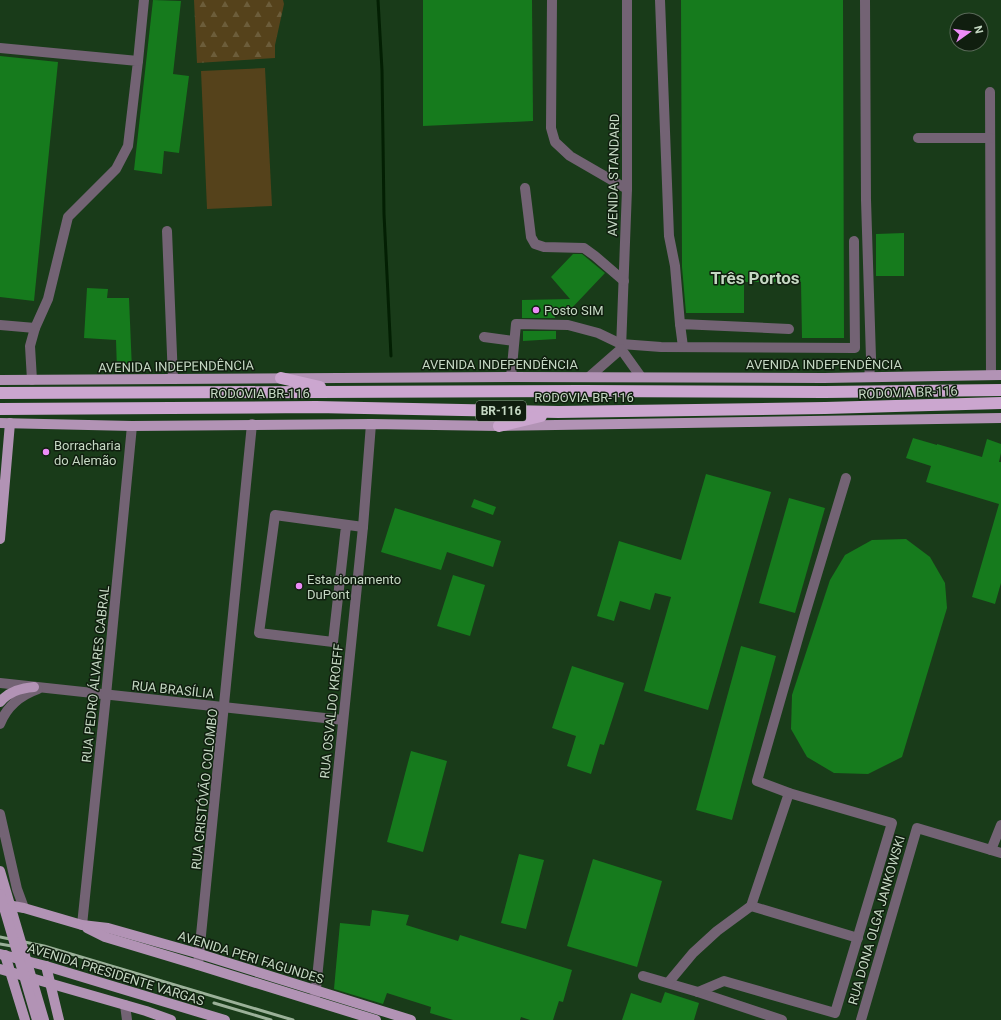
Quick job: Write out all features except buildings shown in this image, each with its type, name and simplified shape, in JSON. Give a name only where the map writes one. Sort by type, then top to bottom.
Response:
[{"type":"highway","points":[[281,378],[339,392]]},
{"type":"highway","name":"RODOVIA BR-116","points":[[0,393],[825,392],[1001,390]]},
{"type":"highway","name":"RODOVIA BR-116","points":[[0,409],[316,407],[558,412],[825,408],[1001,403]]},
{"type":"highway","points":[[499,426],[558,412]]},
{"type":"main road","name":"AVENIDA INDEPENDÊNCIA","points":[[0,380],[511,377],[869,377],[996,375]]},
{"type":"main road","name":"RODOVIA BR-116","points":[[5,423],[132,426],[370,424],[499,426],[1001,418]]},
{"type":"main road","points":[[0,539],[5,423]]},
{"type":"main road","points":[[0,702],[8,694],[14,691],[38,687]]},
{"type":"main road","points":[[0,871],[44,1020]]},
{"type":"main road","points":[[0,894],[37,1020]]},
{"type":"main road","name":"AVENIDA PERI FAGUNDES","points":[[0,904],[24,908],[82,925],[108,928],[199,959],[315,995],[411,1020]]},
{"type":"main road","points":[[2,954],[4,970],[25,1020]]},
{"type":"main road","name":"AVENIDA PRESIDENTE VARGAS","points":[[2,954],[46,966],[206,1017],[225,1020]]},
{"type":"main road","points":[[46,966],[59,1020]]},
{"type":"main road","name":"AVENIDA PRESIDENTE VARGAS","points":[[4,970],[172,1020]]},
{"type":"main road","name":"AVENIDA PERI FAGUNDES","points":[[315,995],[376,1020]]},
{"type":"street","points":[[32,380],[30,346],[35,328],[48,299],[68,217],[116,169],[128,146],[144,0]]},
{"type":"street","points":[[552,0],[551,128],[555,142],[570,156],[627,189]]},
{"type":"street","name":"AVENIDA STANDARD","points":[[621,347],[627,189],[627,0]]},
{"type":"street","points":[[660,0],[669,236],[675,266],[683,347]]},
{"type":"street","points":[[865,0],[866,200],[871,358],[869,377]]},
{"type":"street","points":[[0,48],[138,61]]},
{"type":"street","points":[[990,92],[996,375]]},
{"type":"street","points":[[918,138],[990,138]]},
{"type":"street","points":[[525,188],[530,237],[536,244],[544,246],[584,248],[596,256],[624,281]]},
{"type":"street","points":[[167,231],[173,379]]},
{"type":"street","points":[[589,377],[621,347],[855,348],[854,241]]},
{"type":"street","points":[[511,377],[516,324],[568,325],[598,333],[621,347],[641,377]]},
{"type":"street","points":[[680,324],[789,329]]},
{"type":"street","points":[[0,325],[35,328]]},
{"type":"street","points":[[484,337],[514,341]]},
{"type":"street","name":"RUA CRISTÓVÃO COLOMBO","points":[[199,959],[252,424]]},
{"type":"street","name":"RUA OSVALDO KROEFF","points":[[315,995],[363,527],[370,424]]},
{"type":"street","name":"RUA PEDRO ÁLVARES CABRAL","points":[[82,925],[132,426]]},
{"type":"street","points":[[698,992],[724,981],[835,1013],[892,823],[790,793],[757,781],[804,614],[846,478]]},
{"type":"street","points":[[346,526],[332,642],[258,633],[275,515],[346,526],[363,527]]},
{"type":"street","name":"RUA BRASÍLIA","points":[[0,683],[343,720]]},
{"type":"street","points":[[0,724],[3,715],[19,698],[38,687]]},
{"type":"street","points":[[668,983],[698,949],[717,931],[751,906],[790,793]]},
{"type":"street","points":[[0,814],[17,890],[24,908]]},
{"type":"street","points":[[996,851],[1001,825]]},
{"type":"street","name":"RUA DONA OLGA JANKOWSKI","points":[[861,1020],[917,828],[996,851]]},
{"type":"street","points":[[751,906],[858,938]]},
{"type":"street","points":[[643,976],[698,992],[782,1020]]},
{"type":"street","points":[[125,1005],[127,1020]]},
{"type":"green space","points":[[194,0],[283,0],[284,4],[275,45],[275,58],[197,63]]},
{"type":"green space","points":[[265,68],[272,206],[207,209],[201,71]]},
{"type":"waterway","points":[[378,0],[382,70],[384,214],[391,356]]},
{"type":"railway","points":[[0,937],[44,946],[293,1020]]},
{"type":"railway","points":[[0,944],[35,950]]},
{"type":"railway","points":[[214,1003],[271,1020]]},
{"type":"place","name":"Posto SIM","points":[[536,310]]},
{"type":"place","name":"Borracharia do Alemão","points":[[46,452]]},
{"type":"place","name":"Estacionamento DuPont","points":[[299,586]]},
{"type":"district","name":"Três Portos","points":[[755,278]]}]
